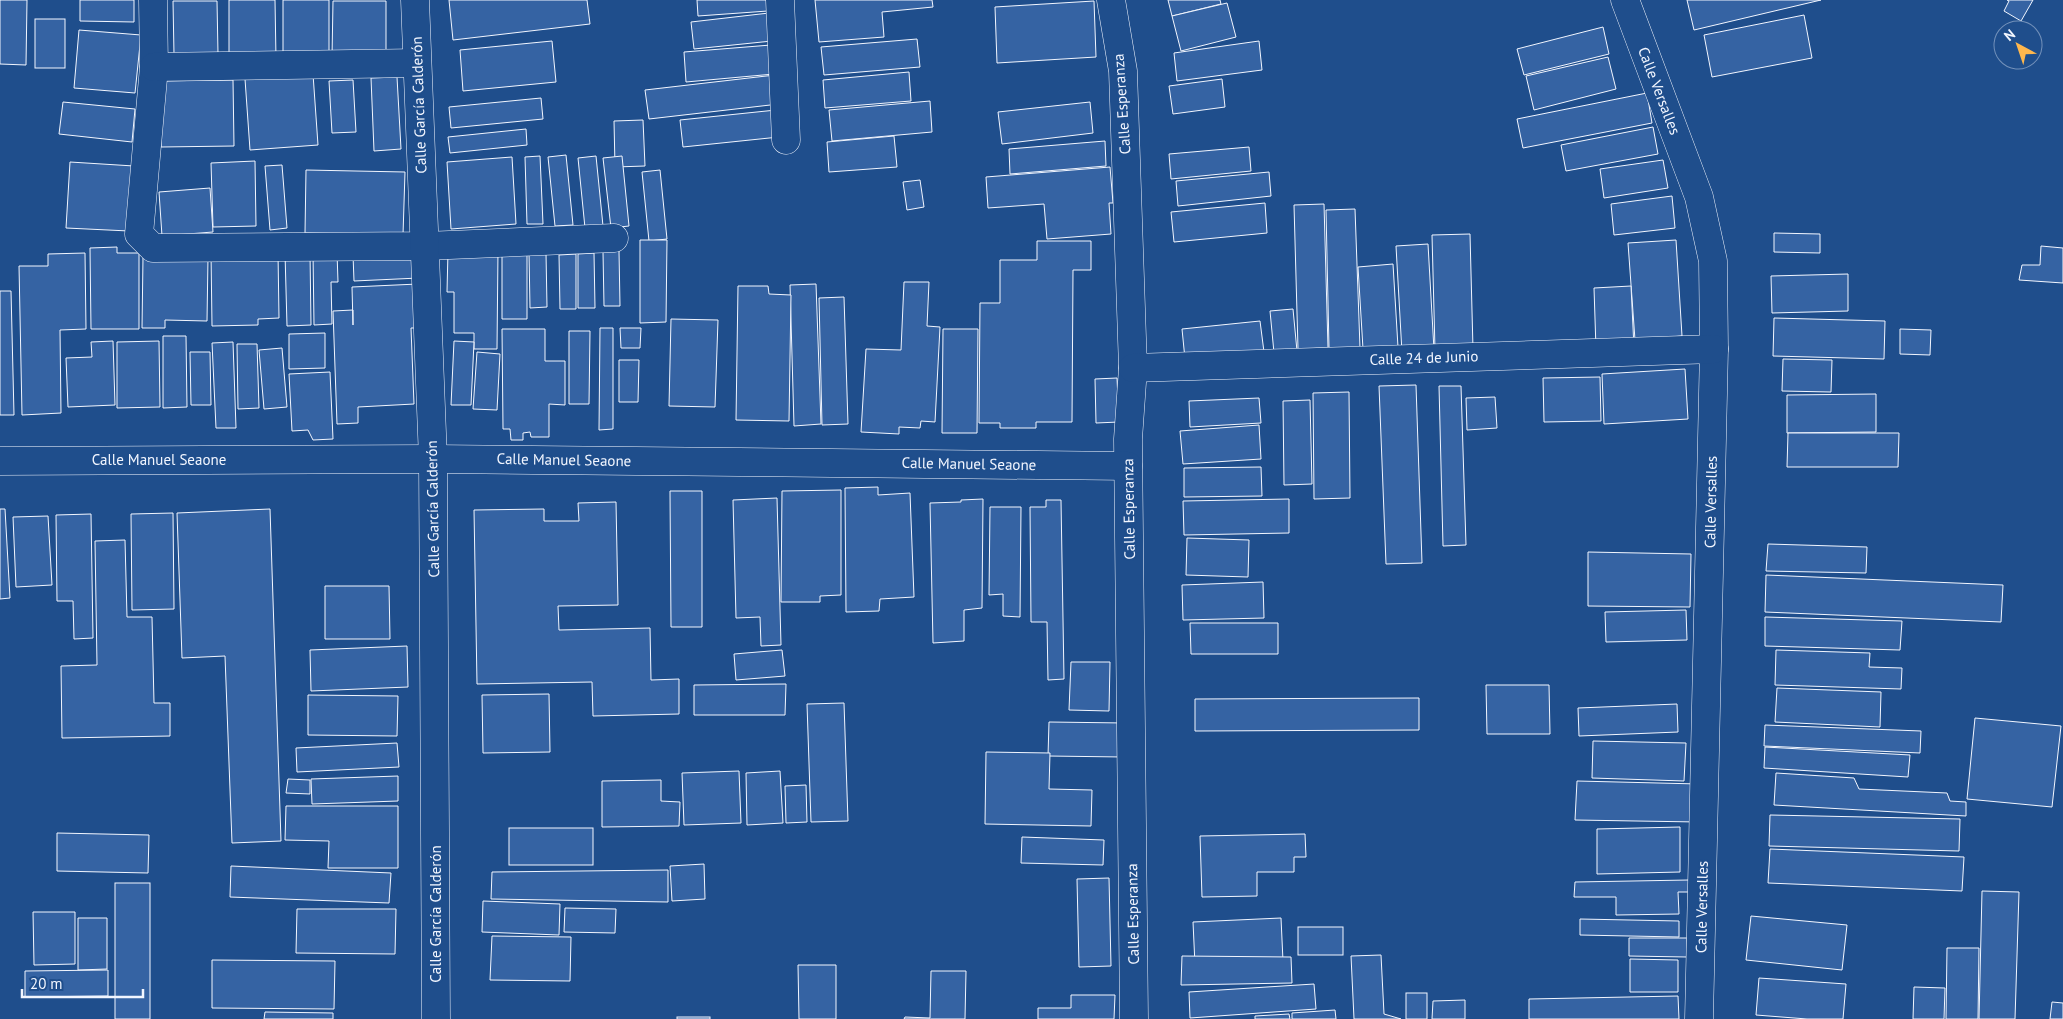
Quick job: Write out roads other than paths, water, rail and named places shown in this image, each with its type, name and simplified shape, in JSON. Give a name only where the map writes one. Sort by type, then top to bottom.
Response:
[{"type":"street","points":[[153,0],[154,67],[139,234],[152,248],[425,246],[614,238]]},
{"type":"street","name":"Calle García Calderón","points":[[414,0],[433,459],[436,1019]]},
{"type":"street","points":[[780,0],[786,140]]},
{"type":"street","name":"Calle Esperanza","points":[[1111,0],[1123,71],[1133,368],[1128,466],[1134,1019]]},
{"type":"street","name":"Calle Versalles","points":[[1625,0],[1699,197],[1713,261],[1714,349],[1699,1019]]},
{"type":"street","points":[[154,67],[417,63]]},
{"type":"street","name":"Calle 24 de Junio","points":[[1133,368],[1714,349]]},
{"type":"street","name":"Calle Manuel Seaone","points":[[0,461],[433,459],[1128,466]]}]
